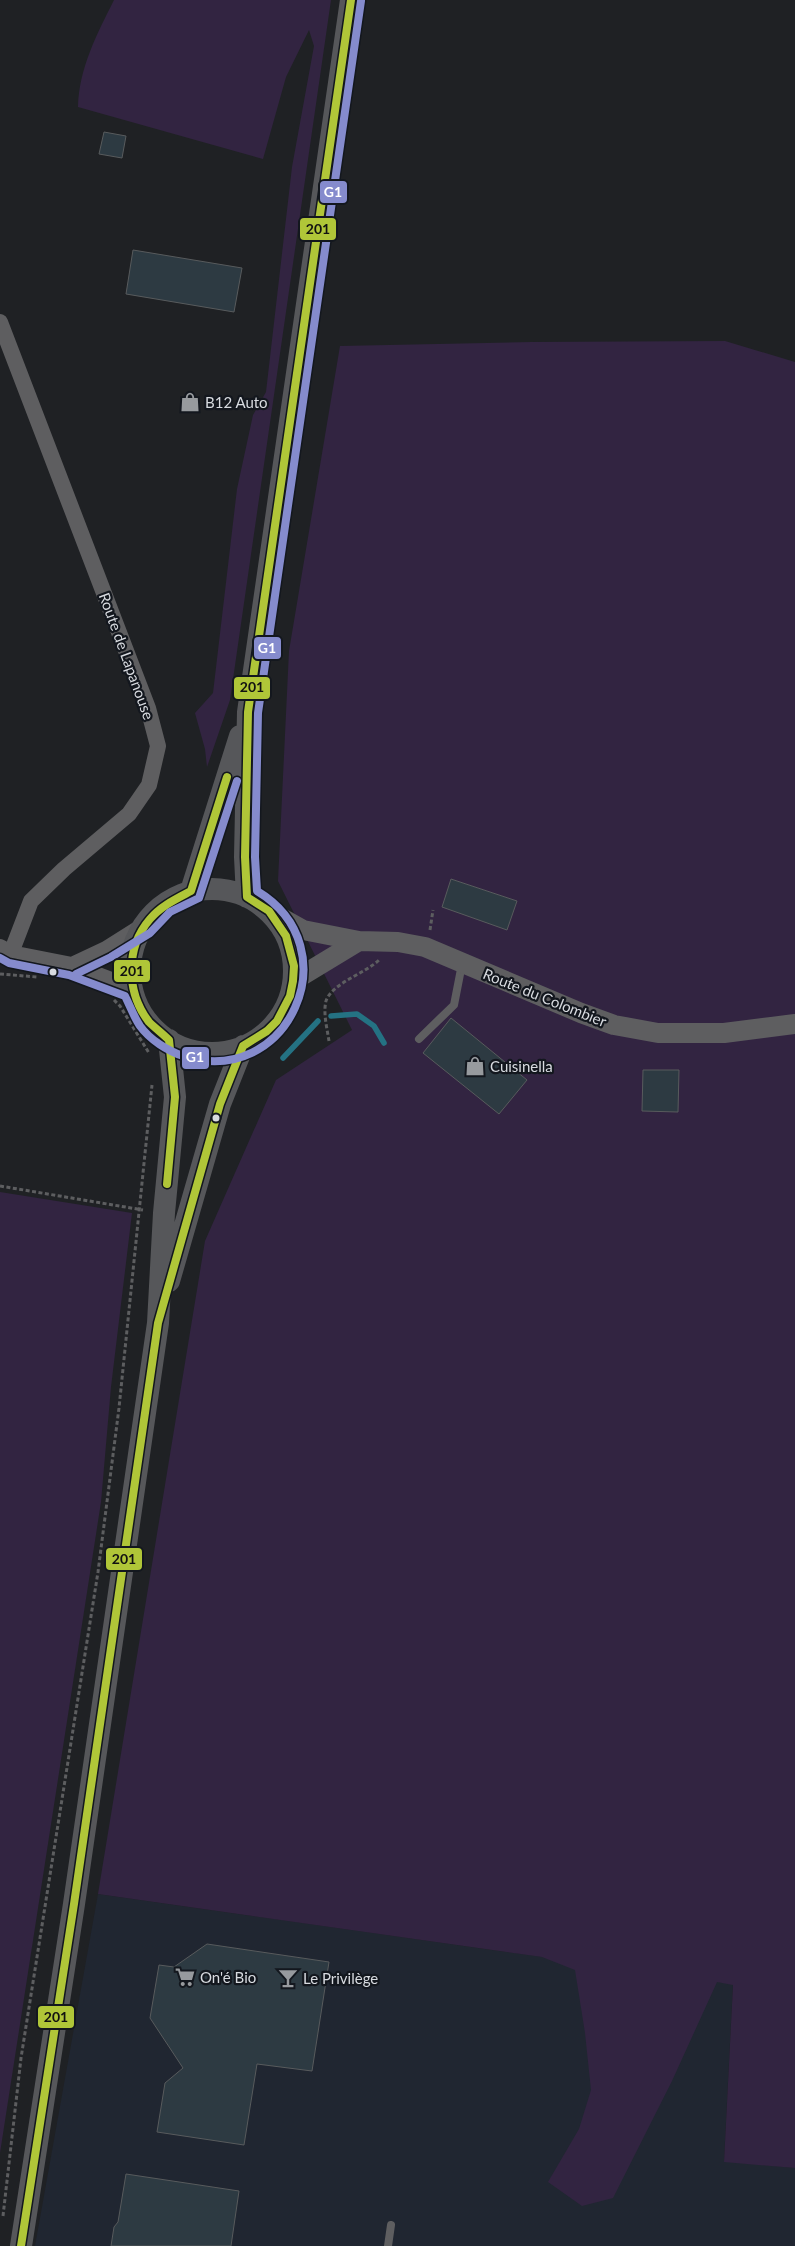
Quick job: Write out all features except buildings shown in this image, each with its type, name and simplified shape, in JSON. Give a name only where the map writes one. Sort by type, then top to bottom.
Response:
[{"type":"main road","points":[[247,897],[245,857],[248,712],[351,0]]},
{"type":"main road","points":[[191,891],[248,712]]},
{"type":"main road","points":[[219,889],[247,897],[269,911],[286,936],[294,966],[290,996],[277,1021],[267,1031],[243,1046],[213,1052],[182,1047],[156,1030],[145,1018],[136,1003],[130,971],[136,939],[144,925],[164,904],[191,891],[219,889]]},
{"type":"main road","points":[[21,2246],[73,1913],[158,1322],[164,1213],[175,1096],[169,1040]]},
{"type":"main road","points":[[158,1322],[220,1104],[243,1046]]},
{"type":"street","name":"Route de Lapanouse","points":[[0,322],[148,708],[158,746],[149,785],[130,814],[64,869],[31,901],[5,950]]},
{"type":"street","name":"Route du Colombier","points":[[269,911],[303,930],[359,941],[398,942],[425,947],[614,1025],[658,1033],[724,1033],[795,1024]]},
{"type":"street","points":[[72,964],[106,949],[144,925]]},
{"type":"street","points":[[293,981],[359,941]]},
{"type":"street","points":[[5,950],[72,964],[132,988]]},
{"type":"lane","points":[[419,1039],[454,1005],[462,962]]},
{"type":"lane","points":[[388,2246],[391,2225]]},
{"type":"path","points":[[329,1041],[325,1015],[326,1000],[339,986],[372,967],[398,942]]},
{"type":"path","points":[[0,974],[45,978]]},
{"type":"path","points":[[108,994],[120,1006],[154,1061]]},
{"type":"path","points":[[3,2221],[3,2205],[21,2058],[98,1572],[119,1408],[152,1081]]},
{"type":"path","points":[[0,1186],[164,1213]]},
{"type":"shaded area","points":[[114,0],[331,0],[230,700],[207,767],[205,749],[195,713],[213,693],[237,489],[253,415],[266,392],[292,167],[314,46],[309,30],[286,77],[263,159],[78,107],[85,65]]},
{"type":"shaded area","points":[[725,341],[795,362],[795,2168],[724,2162],[733,1985],[717,1982],[672,2081],[613,2198],[582,2206],[548,2182],[579,2129],[591,2090],[585,2033],[575,1970],[542,1957],[98,1894],[205,1241],[276,1080],[352,1030],[278,881],[289,651],[340,346],[532,342]]},
{"type":"shaded area","points":[[0,1192],[132,1213],[111,1387],[101,1502],[0,2153]]},
{"type":"shaded area","points":[[98,1894],[733,1984],[724,2161],[795,2168],[795,2246],[35,2246]]},
{"type":"waterway","points":[[331,1016],[357,1014],[374,1026],[384,1043]]},
{"type":"waterway","points":[[283,1058],[318,1021]]},
{"type":"transit line","name":"201","points":[[21,2246],[74,1904],[158,1323],[220,1104],[243,1046],[267,1031],[277,1021],[290,996],[293,981],[294,966],[286,936],[269,911],[247,897],[245,857],[248,712],[351,0]]},
{"type":"transit line","name":"G1","points":[[0,958],[9,963],[69,975],[125,996],[144,1031],[160,1044],[183,1056],[220,1061],[252,1053],[278,1034],[295,1008],[303,977],[300,946],[285,916],[257,891],[255,857],[258,713],[361,1]]},
{"type":"transit line","name":"201","points":[[167,1184],[175,1097],[169,1040],[149,1022],[141,1010],[133,984],[133,956],[136,943],[154,914],[191,891],[227,777]]},
{"type":"transit line","name":"G1","points":[[76,974],[111,957],[150,933],[170,912],[199,898],[237,781]]},
{"type":"place","name":"B12 Auto","points":[[190,402]]},
{"type":"place","name":"Cuisinella","points":[[475,1066]]},
{"type":"place","name":"On'é Bio","points":[[185,1977]]},
{"type":"place","name":"Le Privilège","points":[[288,1978]]}]
